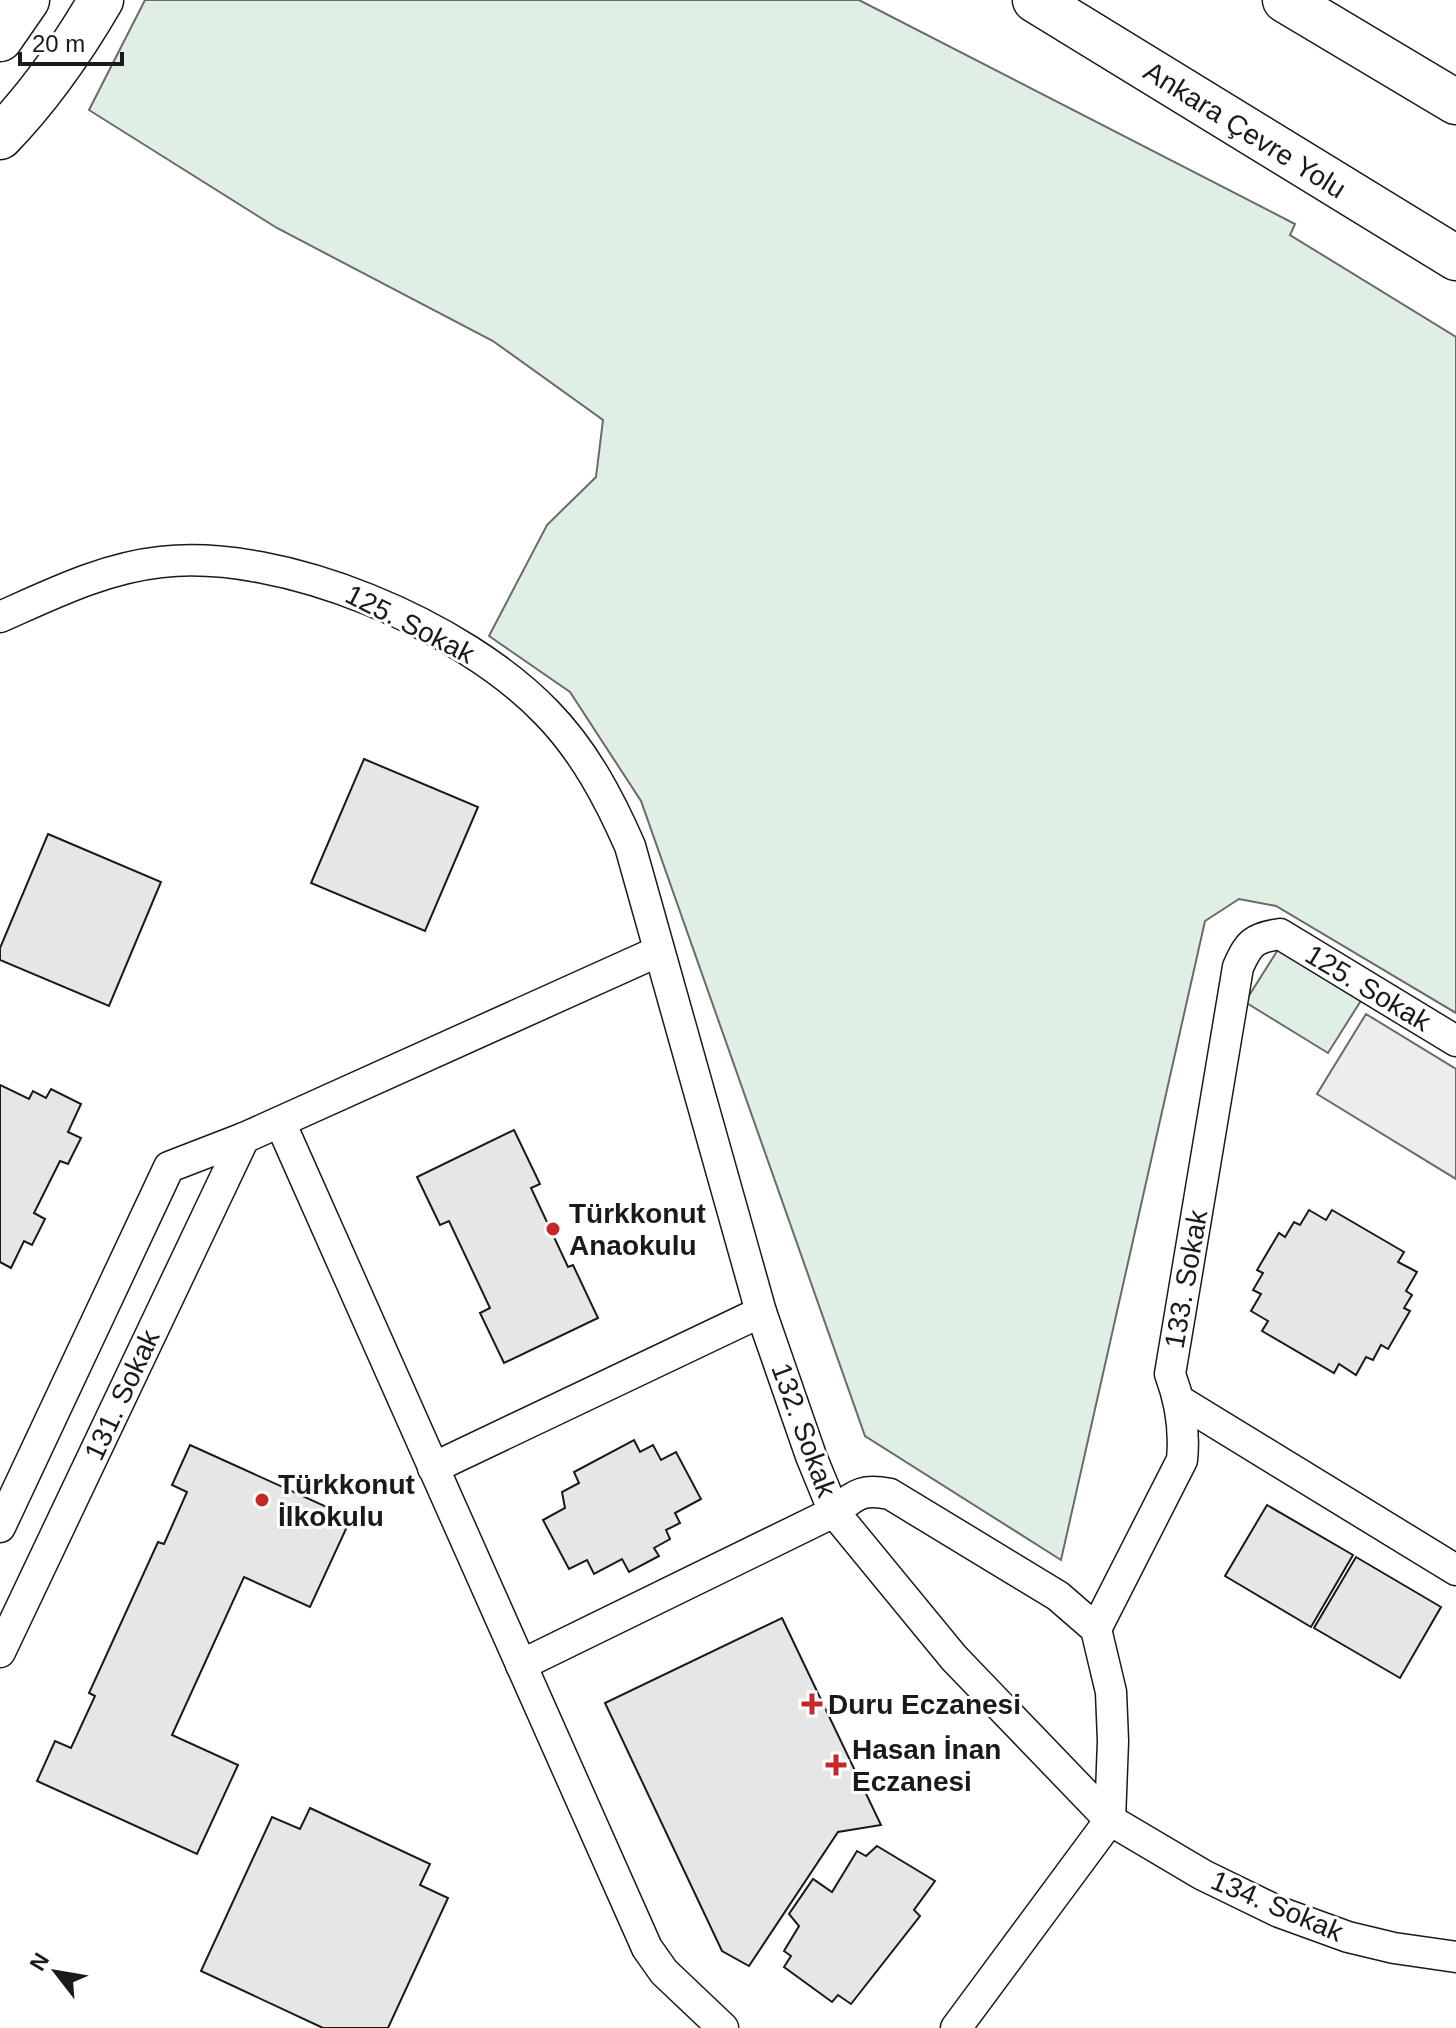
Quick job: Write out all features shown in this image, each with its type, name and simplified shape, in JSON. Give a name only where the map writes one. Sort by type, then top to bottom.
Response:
[{"type":"main road","points":[[0,39],[27,0]]},
{"type":"main road","points":[[0,137],[47,81],[86,27],[101,0]]},
{"type":"main road","name":"Ankara Çevre Yolu","points":[[1035,0],[1456,258]]},
{"type":"main road","points":[[1285,0],[1456,102]]},
{"type":"main road","points":[[1303,0],[1456,66]]},
{"type":"street","name":"125. Sokak","points":[[0,617],[121,569],[160,562],[207,559],[252,564],[336,587],[450,639],[518,686],[548,713],[583,757],[610,801],[630,846],[659,951]]},
{"type":"street","name":"125. Sokak","points":[[1280,934],[1456,1041]]},
{"type":"street","name":"133. Sokak","points":[[1096,1629],[1182,1460],[1184,1441],[1180,1401],[1170,1374],[1238,967],[1247,948],[1260,937],[1280,934]]},
{"type":"street","name":"131. Sokak","points":[[0,1527],[169,1167],[244,1138],[659,951]]},
{"type":"street","name":"132. Sokak","points":[[659,951],[761,1312],[811,1456],[834,1512],[954,1658],[1110,1820]]},
{"type":"street","points":[[280,1122],[647,1948],[664,1972],[723,2028]]},
{"type":"street","name":"131. Sokak","points":[[0,1652],[244,1138]]},
{"type":"street","points":[[433,1468],[761,1312]]},
{"type":"street","points":[[1180,1401],[1456,1570]]},
{"type":"street","points":[[521,1665],[834,1512],[857,1493],[871,1490],[890,1494],[1058,1596],[1096,1629],[1111,1692],[1110,1820],[956,2028]]},
{"type":"street","name":"134. Sokak","points":[[1110,1820],[1203,1875],[1279,1912],[1348,1937],[1394,1948],[1456,1957]]},
{"type":"green space","points":[[145,0],[859,0],[1295,224],[1290,235],[1456,337],[1456,1013],[1276,906],[1239,899],[1205,921],[1061,1560],[865,1436],[641,801],[570,692],[489,636],[547,525],[596,477],[603,420],[493,341],[277,228],[89,110]]},
{"type":"green space","points":[[1279,948],[1362,999],[1328,1053],[1245,1002]]},
{"type":"shaded area","points":[[1366,1014],[1456,1069],[1456,1179],[1317,1094]]},
{"type":"building","points":[[364,759],[478,807],[425,931],[311,883]]},
{"type":"building","points":[[48,834],[161,882],[109,1006],[0,960],[0,948]]},
{"type":"building","points":[[0,1085],[29,1099],[33,1091],[46,1098],[51,1089],[81,1104],[68,1132],[81,1138],[68,1164],[60,1161],[34,1213],[45,1219],[32,1245],[24,1241],[11,1268],[0,1262]]},
{"type":"building","points":[[514,1130],[540,1184],[531,1188],[568,1267],[573,1265],[598,1318],[504,1363],[480,1313],[490,1308],[449,1221],[440,1225],[417,1177]]},
{"type":"building","points":[[1309,1210],[1326,1220],[1332,1210],[1404,1252],[1398,1262],[1417,1272],[1406,1291],[1412,1295],[1404,1308],[1410,1311],[1388,1349],[1381,1345],[1373,1360],[1366,1357],[1356,1375],[1339,1364],[1334,1373],[1262,1331],[1268,1321],[1251,1311],[1261,1294],[1253,1290],[1263,1273],[1257,1270],[1279,1233],[1285,1237],[1294,1222],[1300,1225]]},
{"type":"building","points":[[634,1440],[640,1452],[653,1445],[661,1460],[676,1452],[701,1499],[675,1513],[680,1523],[666,1530],[670,1539],[654,1548],[659,1556],[629,1572],[622,1559],[594,1574],[587,1560],[569,1569],[543,1520],[565,1508],[562,1492],[579,1483],[574,1472]]},
{"type":"building","points":[[190,1445],[351,1518],[310,1607],[244,1577],[172,1735],[238,1765],[197,1854],[37,1781],[55,1741],[71,1748],[95,1696],[89,1693],[158,1542],[164,1544],[187,1492],[172,1485]]},
{"type":"building","points":[[1267,1505],[1353,1555],[1311,1627],[1225,1576]]},
{"type":"building","points":[[1356,1557],[1441,1607],[1400,1678],[1314,1628]]},
{"type":"building","points":[[782,1618],[881,1825],[838,1832],[749,1966],[722,1951],[605,1703]]},
{"type":"building","points":[[310,1808],[430,1864],[420,1885],[448,1898],[388,2028],[323,2028],[201,1971],[272,1817],[300,1829]]},
{"type":"building","points":[[877,1846],[935,1881],[914,1910],[920,1916],[851,2004],[838,1995],[832,2002],[784,1967],[791,1956],[784,1951],[799,1926],[789,1914],[813,1879],[832,1892],[857,1851],[866,1856]]},
{"type":"place","name":"Türkkonut Anaokulu","points":[[553,1229]]},
{"type":"place","name":"Türkkonut İlkokulu","points":[[262,1500]]},
{"type":"place","name":"Duru Eczanesi","points":[[812,1704]]},
{"type":"place","name":"Hasan İnan Eczanesi","points":[[836,1765]]}]
